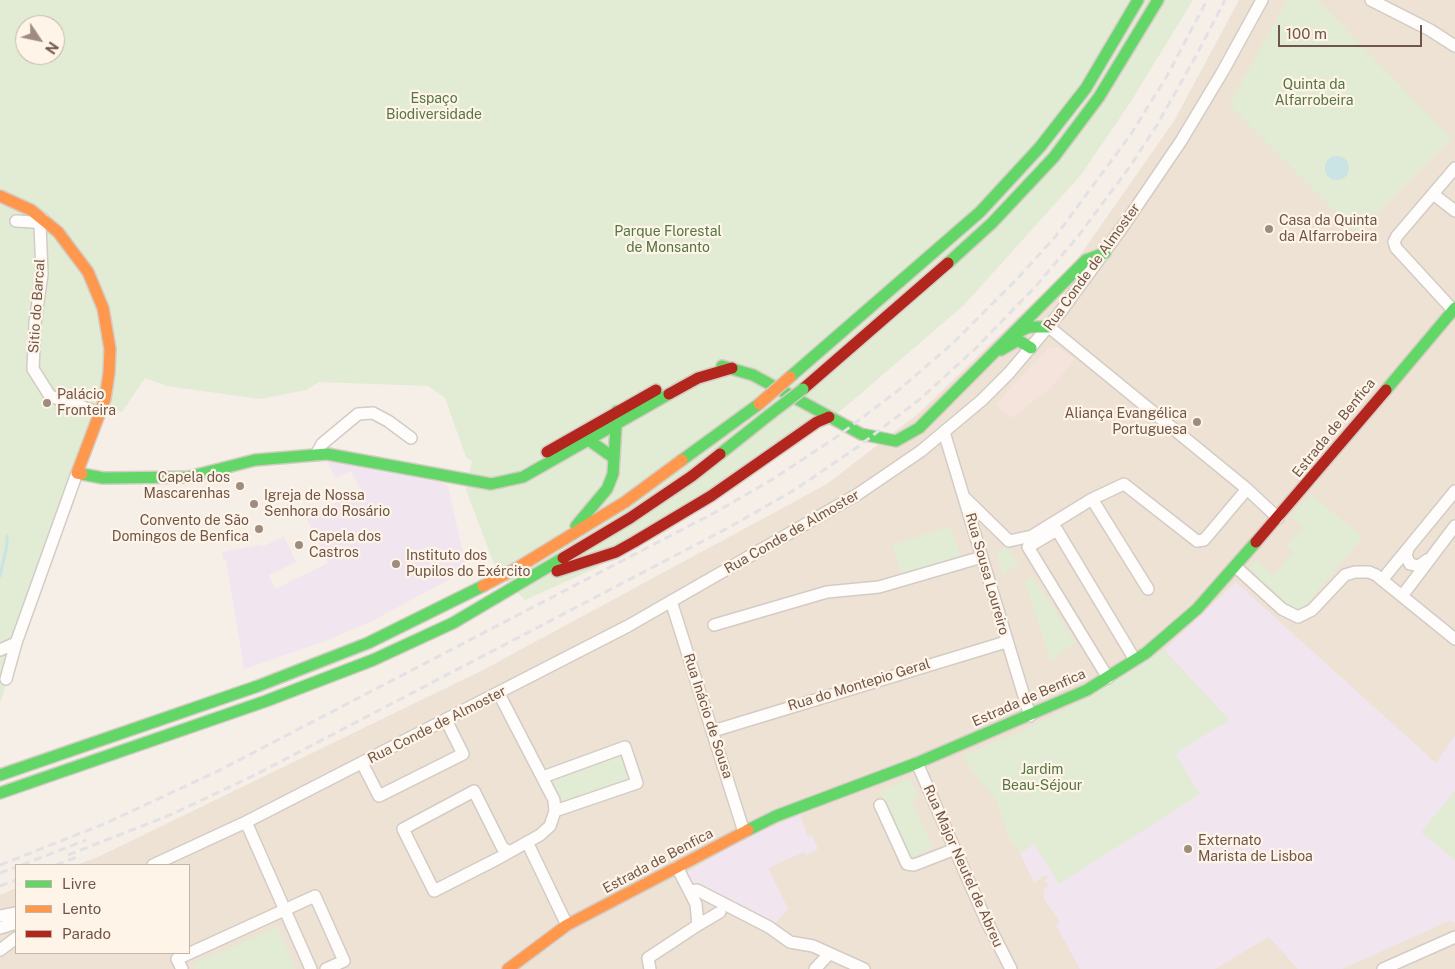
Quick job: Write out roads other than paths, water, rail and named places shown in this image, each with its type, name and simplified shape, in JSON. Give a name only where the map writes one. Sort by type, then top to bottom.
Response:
[{"type":"main road","points":[[0,775],[258,686],[368,643],[445,606],[565,539],[625,502],[760,404],[980,212],[1040,147],[1086,88],[1138,0]]},
{"type":"main road","points":[[0,794],[266,702],[373,660],[453,623],[630,518],[692,476],[803,389],[992,223],[1054,157],[1099,98],[1158,0]]},
{"type":"main road","points":[[0,196],[20,205],[58,232],[78,256],[97,290],[104,308],[110,348],[110,373],[105,399],[77,473],[103,478],[188,477],[255,460],[327,454],[491,484],[523,477],[590,441],[698,378],[732,368]]},
{"type":"main road","points":[[491,484],[617,411],[707,364],[732,368],[753,375],[861,434],[890,441],[905,438],[919,428],[1086,260],[1105,253]]},
{"type":"main road","name":"Estrada de Benfica","points":[[508,969],[567,926],[679,872],[744,832],[776,816],[917,763],[1030,716],[1087,690],[1135,660],[1164,639],[1191,615],[1236,566],[1454,309]]},
{"type":"main road","points":[[1010,336],[1029,327],[1049,327]]},
{"type":"main road","points":[[991,356],[1018,340],[1031,348]]},
{"type":"main road","points":[[565,539],[607,489],[613,474],[617,411]]},
{"type":"main road","points":[[524,582],[616,552],[711,496],[817,422],[829,417]]},
{"type":"main road","points":[[590,441],[614,458]]},
{"type":"street","name":"Rua Conde de Almoster","points":[[155,864],[246,822],[500,694],[672,601],[893,473],[982,400],[1049,327],[1105,253],[1181,141],[1223,72],[1262,0]]},
{"type":"street","points":[[1371,0],[1430,30],[1455,46]]},
{"type":"street","points":[[1454,309],[1394,245],[1397,236],[1455,168]]},
{"type":"street","points":[[1433,194],[1455,211]]},
{"type":"street","points":[[16,221],[42,222]]},
{"type":"street","name":"Sitio do Barcal","points":[[42,222],[42,274],[35,323],[33,370],[50,396],[100,413]]},
{"type":"street","points":[[1049,327],[1251,492],[1278,518]]},
{"type":"street","points":[[316,455],[322,444],[358,414],[373,413],[388,421],[411,438]]},
{"type":"street","name":"Rua Sousa Loureiro","points":[[944,432],[1006,642],[1030,716]]},
{"type":"street","points":[[6,679],[16,643],[77,473]]},
{"type":"street","points":[[965,498],[1009,541],[1032,536],[1092,499],[1124,484],[1197,541],[1204,540],[1251,492]]},
{"type":"street","points":[[1251,492],[1277,506],[1292,502]]},
{"type":"street","points":[[1382,580],[1455,492]]},
{"type":"street","points":[[1092,499],[1148,589]]},
{"type":"street","points":[[1402,596],[1455,526]]},
{"type":"street","points":[[1108,678],[1028,547],[1057,530],[1135,660]]},
{"type":"street","points":[[1411,546],[1406,556],[1410,564],[1419,566],[1428,560]]},
{"type":"street","points":[[714,625],[827,592],[879,587],[982,557]]},
{"type":"street","points":[[1236,566],[1282,609],[1298,617],[1312,610],[1345,575],[1355,572],[1369,572],[1382,580],[1455,639]]},
{"type":"street","name":"Rua Inácio de Sousa","points":[[672,601],[744,832]]},
{"type":"street","name":"Rua do Montepio Geral","points":[[713,730],[1006,642]]},
{"type":"street","points":[[0,650],[16,643]]},
{"type":"street","points":[[500,694],[554,800],[555,811],[547,830],[497,859],[434,891],[403,829],[474,791],[502,847],[508,851]]},
{"type":"street","points":[[362,763],[379,796],[463,754],[446,720]]},
{"type":"street","points":[[543,777],[625,747],[637,783],[555,811]]},
{"type":"street","name":"Rua Major Neutel de Abreu","points":[[917,763],[985,918],[1011,969]]},
{"type":"street","points":[[880,805],[907,864],[914,865],[955,850]]},
{"type":"street","points":[[246,822],[311,969]]},
{"type":"street","points":[[527,842],[567,926]]},
{"type":"street","points":[[679,872],[696,904],[698,924]]},
{"type":"street","points":[[690,891],[697,890],[769,927],[790,942],[814,946],[864,969]]},
{"type":"street","points":[[190,953],[315,896],[344,961],[326,969]]},
{"type":"street","points":[[649,963],[698,924],[720,912]]},
{"type":"street","points":[[0,916],[15,913]]},
{"type":"street","points":[[0,928],[15,923]]},
{"type":"street","points":[[1383,969],[1455,937]]},
{"type":"street","points":[[0,950],[15,939]]},
{"type":"street","points":[[182,969],[177,959],[188,954]]},
{"type":"street","points":[[815,969],[829,954]]},
{"type":"water","points":[[1337,156],[1345,160],[1349,168],[1345,176],[1337,180],[1329,176],[1325,168],[1329,160]]},
{"type":"waterway","points":[[0,576],[7,545],[7,536]]},
{"type":"railway","points":[[0,865],[104,824],[216,772],[716,512],[773,479],[838,436],[900,389],[952,344],[1017,279],[1055,237],[1131,134],[1167,76],[1207,0]]},
{"type":"railway","points":[[68,855],[170,815],[255,775],[728,528],[796,489],[859,446],[920,399],[975,349],[1036,286],[1079,235],[1131,165],[1157,125],[1225,0]]},
{"type":"railway","points":[[25,864],[86,840]]},
{"type":"railway","points":[[59,864],[77,857]]},
{"type":"railway","points":[[0,873],[15,867]]},
{"type":"railway","points":[[0,886],[15,880]]},
{"type":"place","name":"Casa da Quinta da Alfarrobeira","points":[[1269,229]]},
{"type":"place","name":"Palácio Fronteira","points":[[47,403]]},
{"type":"place","name":"Aliança Evangélica Portuguesa","points":[[1197,422]]},
{"type":"place","name":"Capela dos Mascarenhas","points":[[240,486]]},
{"type":"place","name":"Igreja de Nossa Senhora do Rosário","points":[[254,504]]},
{"type":"place","name":"Convento de São Domingos de Benfica","points":[[259,529]]},
{"type":"place","name":"Capela dos Castros","points":[[299,545]]},
{"type":"place","name":"Instituto dos Pupilos do Exército","points":[[396,564]]},
{"type":"place","name":"Externato Marista de Lisboa","points":[[1188,849]]},
{"type":"park label","name":"Quinta da Alfarrobeira","points":[[1314,94]]},
{"type":"park label","name":"Espaço Biodiversidade","points":[[434,108]]},
{"type":"park label","name":"Parque Florestal de Monsanto","points":[[668,240]]},
{"type":"park label","name":"Jardim Beau-Séjour","points":[[1042,778]]}]
